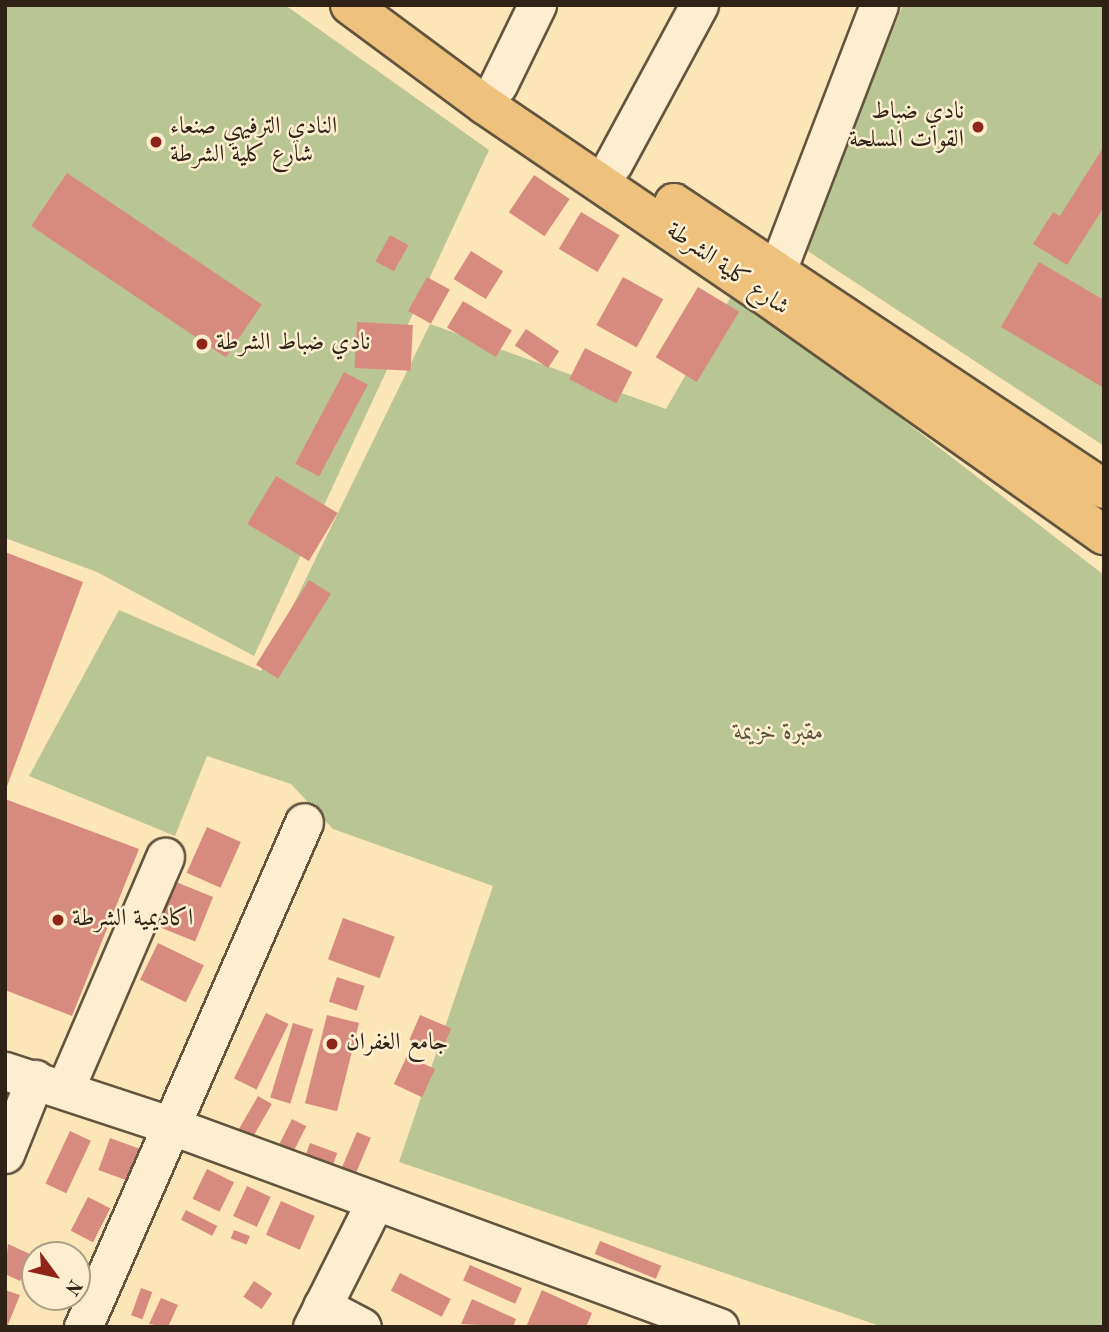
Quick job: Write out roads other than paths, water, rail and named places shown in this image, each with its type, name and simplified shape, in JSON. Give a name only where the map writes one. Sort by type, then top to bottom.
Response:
[{"type":"main road","name":"شارع كلية الشرطة","points":[[350,5],[1104,535]]},
{"type":"main road","name":"شارع كلية الشرطة","points":[[389,5],[612,164],[778,268],[1098,481]]},
{"type":"main road","points":[[1062,507],[1104,558]]},
{"type":"street","points":[[498,85],[537,5]]},
{"type":"street","points":[[612,164],[699,5]]},
{"type":"street","points":[[778,268],[878,5]]},
{"type":"street","points":[[83,1327],[304,822]]},
{"type":"street","points":[[5,1154],[35,1080],[164,857]]},
{"type":"street","points":[[35,1080],[172,1126],[715,1326]]},
{"type":"street","points":[[362,1327],[317,1316],[375,1202]]},
{"type":"place","name":"نادي ضباط القوات المسلحة","points":[[978,127]]},
{"type":"place","name":"النادي الترفيهي صنعاء شارع كلية الشرطة","points":[[156,142]]},
{"type":"place","name":"نادي ضباط الشرطة","points":[[202,344]]},
{"type":"place","name":"اكاديمية الشرطة","points":[[58,920]]},
{"type":"place","name":"جامع الغفران","points":[[332,1044]]},
{"type":"park label","name":"مقبرة خزيمة","points":[[779,734]]}]
